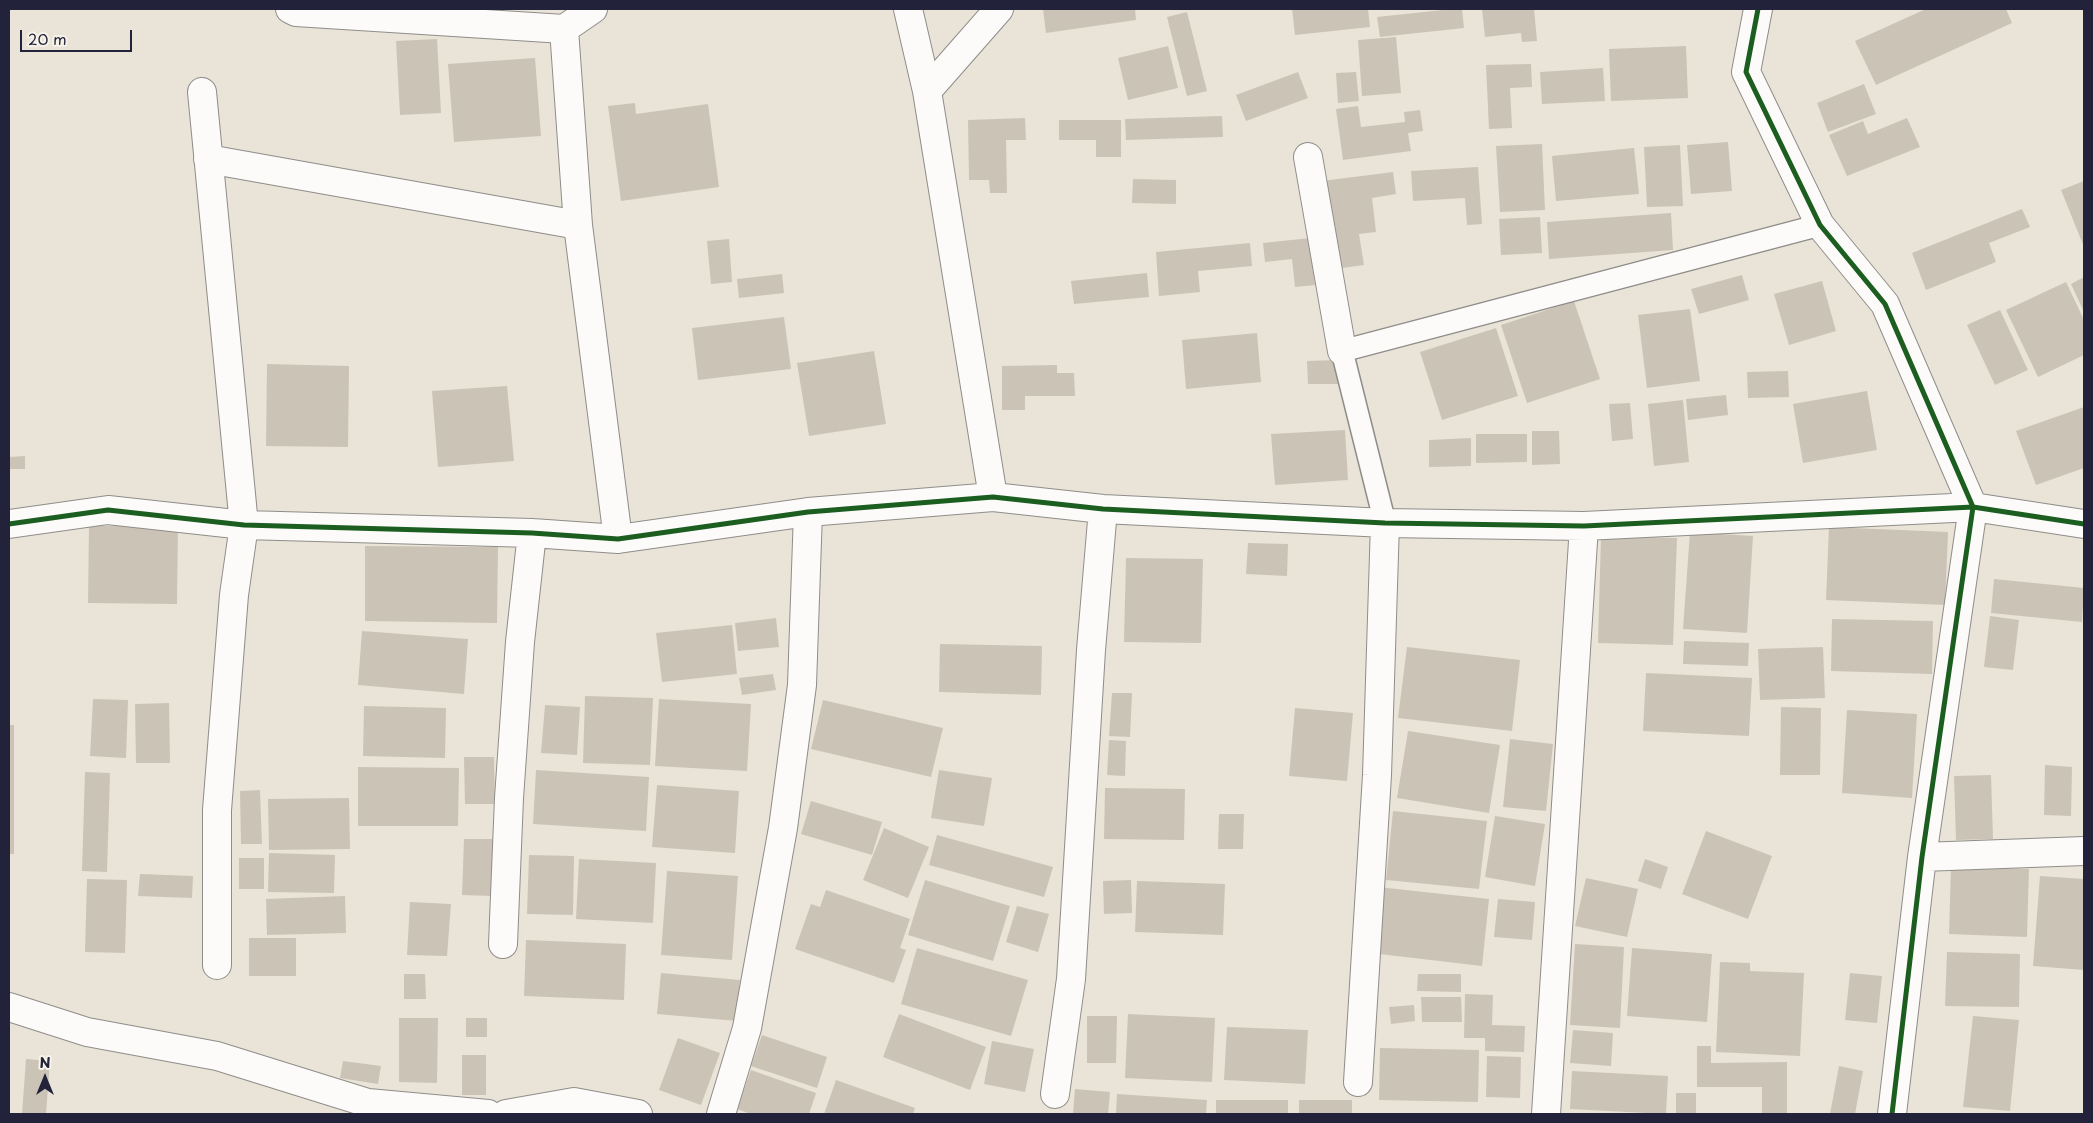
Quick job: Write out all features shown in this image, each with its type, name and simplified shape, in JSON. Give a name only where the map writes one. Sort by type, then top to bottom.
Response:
[{"type":"street","points":[[290,9],[296,12],[564,29],[593,9]]},
{"type":"street","points":[[908,9],[927,91],[993,497]]},
{"type":"street","points":[[927,91],[999,9]]},
{"type":"street","points":[[1758,9],[1746,72],[1820,226],[1885,304],[1973,507],[1922,857],[1892,1114]]},
{"type":"street","points":[[564,29],[578,225],[618,539]]},
{"type":"street","points":[[202,92],[244,525],[234,595],[217,810],[217,965]]},
{"type":"street","points":[[1308,157],[1342,351]]},
{"type":"street","points":[[208,159],[578,225]]},
{"type":"street","points":[[9,524],[108,510],[244,525],[532,533],[618,539],[808,512],[993,497],[1103,509],[1385,523],[1584,526],[1973,507],[2084,524]]},
{"type":"street","points":[[1055,1094],[1072,979],[1091,650],[1103,509]]},
{"type":"street","points":[[721,1114],[747,1028],[784,818],[802,685],[808,512]]},
{"type":"street","points":[[1358,1082],[1377,775],[1385,523]]},
{"type":"street","points":[[1546,1114],[1584,526]]},
{"type":"street","points":[[503,944],[508,798],[520,642],[532,533]]},
{"type":"street","points":[[1922,857],[2084,851]]},
{"type":"street","points":[[9,1007],[87,1032],[217,1056],[368,1103],[488,1114]]},
{"type":"street","points":[[506,1114],[574,1102],[638,1114]]},
{"type":"lane","points":[[1385,523],[1342,351],[1820,226]]},
{"type":"building","points":[[1043,9],[1135,9],[1136,20],[1046,33]]},
{"type":"building","points":[[1292,9],[1368,9],[1370,27],[1295,35]]},
{"type":"building","points":[[1462,9],[1464,28],[1380,37],[1377,17]]},
{"type":"building","points":[[1482,9],[1534,9],[1537,41],[1522,42],[1521,33],[1485,37]]},
{"type":"building","points":[[1926,9],[2006,9],[2012,23],[1876,85],[1855,41]]},
{"type":"building","points":[[1187,12],[1207,91],[1187,96],[1167,17]]},
{"type":"building","points":[[1396,37],[1401,93],[1362,96],[1358,40]]},
{"type":"building","points":[[437,39],[441,113],[400,115],[396,41]]},
{"type":"building","points":[[1168,46],[1178,88],[1128,100],[1118,58]]},
{"type":"building","points":[[1686,46],[1688,98],[1611,101],[1609,49]]},
{"type":"building","points":[[535,58],[541,136],[454,142],[448,64]]},
{"type":"building","points":[[1531,64],[1532,87],[1510,88],[1512,128],[1489,129],[1486,65]]},
{"type":"building","points":[[1603,68],[1605,101],[1542,104],[1540,72]]},
{"type":"building","points":[[1298,72],[1308,98],[1246,121],[1236,95]]},
{"type":"building","points":[[1356,72],[1359,101],[1338,103],[1336,73]]},
{"type":"building","points":[[1864,84],[1876,114],[1828,132],[1817,103]]},
{"type":"building","points":[[635,103],[636,114],[708,104],[719,187],[621,201],[608,106]]},
{"type":"building","points":[[1358,106],[1361,127],[1405,122],[1404,112],[1420,110],[1423,131],[1408,133],[1411,151],[1343,160],[1336,109]]},
{"type":"building","points":[[1222,116],[1223,137],[1126,140],[1125,119]]},
{"type":"building","points":[[1025,118],[1026,140],[1006,140],[1007,193],[990,193],[989,180],[969,180],[968,120]]},
{"type":"building","points":[[1907,118],[1920,147],[1847,176],[1829,135],[1863,121],[1868,134]]},
{"type":"building","points":[[1059,120],[1121,120],[1121,157],[1096,157],[1096,140],[1059,140]]},
{"type":"building","points":[[1728,142],[1732,191],[1691,194],[1687,145]]},
{"type":"building","points":[[1542,144],[1545,210],[1500,212],[1496,146]]},
{"type":"building","points":[[1680,145],[1683,206],[1647,207],[1644,147]]},
{"type":"building","points":[[1634,148],[1639,194],[1556,201],[1552,156]]},
{"type":"building","points":[[1478,167],[1482,224],[1467,225],[1465,198],[1413,201],[1411,171]]},
{"type":"building","points":[[1393,172],[1396,194],[1372,198],[1376,232],[1359,234],[1364,265],[1335,269],[1322,181]]},
{"type":"building","points":[[1133,179],[1176,180],[1176,204],[1132,203]]},
{"type":"building","points":[[2084,181],[2084,247],[2061,190]]},
{"type":"building","points":[[2022,209],[2030,227],[1989,243],[1996,262],[1926,290],[1912,253]]},
{"type":"building","points":[[1671,213],[1673,250],[1549,259],[1547,222]]},
{"type":"building","points":[[1540,217],[1542,253],[1501,255],[1499,219]]},
{"type":"building","points":[[1310,238],[1315,285],[1295,287],[1292,259],[1265,262],[1263,243]]},
{"type":"building","points":[[729,239],[732,282],[711,284],[707,241]]},
{"type":"building","points":[[1250,243],[1252,266],[1198,271],[1200,292],[1159,296],[1156,252]]},
{"type":"building","points":[[1147,273],[1149,297],[1074,304],[1071,281]]},
{"type":"building","points":[[782,274],[784,293],[739,298],[737,279]]},
{"type":"building","points":[[1742,275],[1749,300],[1699,314],[1691,289]]},
{"type":"building","points":[[2084,277],[2084,312],[2071,284]]},
{"type":"building","points":[[1822,281],[1836,331],[1789,345],[1774,294]]},
{"type":"building","points":[[2066,282],[2084,320],[2084,355],[2038,377],[2006,310]]},
{"type":"building","points":[[1574,301],[1600,379],[1527,403],[1501,325]]},
{"type":"building","points":[[1690,309],[1700,381],[1647,388],[1638,315]]},
{"type":"building","points":[[2000,310],[2028,370],[1995,385],[1967,325]]},
{"type":"building","points":[[784,317],[791,369],[698,380],[692,328]]},
{"type":"building","points":[[1496,328],[1518,396],[1442,420],[1420,352]]},
{"type":"building","points":[[1257,333],[1261,382],[1186,389],[1182,340]]},
{"type":"building","points":[[874,351],[886,424],[809,436],[797,363]]},
{"type":"building","points":[[1337,360],[1338,384],[1308,384],[1307,361]]},
{"type":"building","points":[[267,364],[349,366],[348,447],[266,446]]},
{"type":"building","points":[[1057,365],[1057,373],[1074,373],[1075,396],[1025,396],[1025,410],[1002,410],[1002,366]]},
{"type":"building","points":[[1788,371],[1789,397],[1748,398],[1747,372]]},
{"type":"building","points":[[507,386],[514,461],[438,467],[432,391]]},
{"type":"building","points":[[1867,391],[1877,450],[1803,463],[1793,404]]},
{"type":"building","points":[[1726,395],[1728,415],[1688,420],[1686,399]]},
{"type":"building","points":[[1683,400],[1689,462],[1654,466],[1648,404]]},
{"type":"building","points":[[1630,403],[1633,439],[1612,441],[1609,404]]},
{"type":"building","points":[[2084,407],[2084,468],[2036,485],[2016,431]]},
{"type":"building","points":[[1345,430],[1348,480],[1275,485],[1271,434]]},
{"type":"building","points":[[1532,431],[1559,431],[1560,464],[1532,465]]},
{"type":"building","points":[[1476,434],[1527,434],[1527,462],[1476,463]]},
{"type":"building","points":[[1471,438],[1471,466],[1429,467],[1429,440]]},
{"type":"building","points":[[25,456],[25,469],[9,469],[9,457]]},
{"type":"building","points":[[89,526],[178,526],[177,604],[88,603]]},
{"type":"building","points":[[1829,527],[1948,532],[1945,605],[1826,600]]},
{"type":"building","points":[[1690,532],[1753,536],[1747,633],[1683,629]]},
{"type":"building","points":[[1601,536],[1677,538],[1673,645],[1598,643]]},
{"type":"building","points":[[1248,543],[1288,544],[1287,576],[1246,574]]},
{"type":"building","points":[[365,546],[498,547],[497,623],[365,621]]},
{"type":"building","points":[[1126,558],[1203,559],[1201,643],[1124,642]]},
{"type":"building","points":[[1994,579],[2084,588],[2082,622],[1991,613]]},
{"type":"building","points":[[1990,616],[2019,620],[2013,670],[1984,667]]},
{"type":"building","points":[[776,618],[779,647],[738,651],[735,623]]},
{"type":"building","points":[[1832,619],[1933,621],[1932,674],[1831,671]]},
{"type":"building","points":[[732,625],[737,674],[662,682],[656,633]]},
{"type":"building","points":[[362,631],[468,639],[464,694],[358,685]]},
{"type":"building","points":[[1684,641],[1749,643],[1748,666],[1683,664]]},
{"type":"building","points":[[940,644],[1042,646],[1041,695],[939,692]]},
{"type":"building","points":[[1407,647],[1520,660],[1512,731],[1398,718]]},
{"type":"building","points":[[1823,647],[1825,698],[1760,700],[1758,649]]},
{"type":"building","points":[[1646,673],[1752,678],[1749,736],[1643,731]]},
{"type":"building","points":[[773,674],[776,690],[742,695],[739,678]]},
{"type":"building","points":[[1112,693],[1132,693],[1130,737],[1109,736]]},
{"type":"building","points":[[585,696],[653,698],[650,765],[583,763]]},
{"type":"building","points":[[93,699],[128,700],[126,758],[90,756]]},
{"type":"building","points":[[659,699],[751,704],[747,771],[655,766]]},
{"type":"building","points":[[823,700],[943,728],[931,777],[811,749]]},
{"type":"building","points":[[169,703],[170,763],[136,763],[135,704]]},
{"type":"building","points":[[545,705],[580,707],[577,755],[541,753]]},
{"type":"building","points":[[364,706],[446,708],[445,758],[363,756]]},
{"type":"building","points":[[1781,707],[1821,708],[1820,775],[1780,775]]},
{"type":"building","points":[[1295,708],[1353,713],[1347,781],[1289,776]]},
{"type":"building","points":[[1847,710],[1917,714],[1912,798],[1842,793]]},
{"type":"building","points":[[9,725],[14,725],[14,854],[9,854]]},
{"type":"building","points":[[1408,731],[1500,745],[1489,813],[1397,798]]},
{"type":"building","points":[[1510,739],[1553,744],[1546,811],[1503,807]]},
{"type":"building","points":[[1109,740],[1126,741],[1125,776],[1107,775]]},
{"type":"building","points":[[464,757],[494,757],[495,804],[465,804]]},
{"type":"building","points":[[2045,765],[2072,767],[2071,816],[2044,815]]},
{"type":"building","points":[[358,767],[459,768],[458,826],[358,826]]},
{"type":"building","points":[[536,770],[649,777],[646,831],[533,824]]},
{"type":"building","points":[[939,770],[992,778],[984,826],[931,818]]},
{"type":"building","points":[[85,772],[110,773],[107,872],[82,871]]},
{"type":"building","points":[[1991,775],[1993,839],[1956,840],[1954,776]]},
{"type":"building","points":[[657,785],[739,791],[735,853],[652,847]]},
{"type":"building","points":[[1105,788],[1185,789],[1184,840],[1104,839]]},
{"type":"building","points":[[260,790],[262,844],[241,844],[240,791]]},
{"type":"building","points":[[349,798],[350,849],[269,850],[268,799]]},
{"type":"building","points":[[811,801],[882,822],[872,855],[801,834]]},
{"type":"building","points":[[1393,811],[1487,821],[1479,889],[1386,880]]},
{"type":"building","points":[[1219,814],[1244,814],[1243,849],[1218,849]]},
{"type":"building","points":[[1495,816],[1545,824],[1535,886],[1485,877]]},
{"type":"building","points":[[884,828],[929,847],[908,898],[863,880]]},
{"type":"building","points":[[1706,831],[1772,856],[1748,919],[1682,894]]},
{"type":"building","points":[[937,835],[1053,867],[1044,897],[929,865]]},
{"type":"building","points":[[464,839],[495,839],[493,896],[462,895]]},
{"type":"building","points":[[269,853],[335,855],[334,893],[268,892]]},
{"type":"building","points":[[529,855],[574,856],[573,915],[527,914]]},
{"type":"building","points":[[239,858],[264,858],[264,889],[239,889]]},
{"type":"building","points":[[579,859],[656,863],[653,923],[576,919]]},
{"type":"building","points":[[1645,859],[1668,867],[1661,889],[1638,881]]},
{"type":"building","points":[[1951,867],[2029,869],[2027,937],[1949,934]]},
{"type":"building","points":[[667,871],[738,876],[732,960],[661,955]]},
{"type":"building","points":[[140,874],[193,876],[192,898],[138,896]]},
{"type":"building","points":[[2040,876],[2084,879],[2084,970],[2033,966]]},
{"type":"building","points":[[1586,878],[1638,889],[1627,937],[1575,926]]},
{"type":"building","points":[[87,879],[127,880],[125,953],[85,952]]},
{"type":"building","points":[[925,880],[1010,906],[993,961],[908,935]]},
{"type":"building","points":[[1131,880],[1132,913],[1104,914],[1103,881]]},
{"type":"building","points":[[1137,881],[1225,884],[1223,935],[1135,932]]},
{"type":"building","points":[[1378,887],[1489,899],[1482,966],[1371,953]]},
{"type":"building","points":[[826,890],[910,919],[900,948],[906,950],[894,983],[795,949],[811,904],[820,907]]},
{"type":"building","points":[[345,896],[346,933],[267,935],[266,899]]},
{"type":"building","points":[[1498,899],[1535,902],[1532,940],[1494,937]]},
{"type":"building","points":[[410,902],[451,904],[447,956],[407,955]]},
{"type":"building","points":[[1017,906],[1049,914],[1038,952],[1006,942]]},
{"type":"building","points":[[249,938],[296,938],[296,976],[249,976]]},
{"type":"building","points":[[526,940],[626,944],[624,1000],[524,996]]},
{"type":"building","points":[[1575,944],[1624,947],[1620,1028],[1570,1025]]},
{"type":"building","points":[[917,948],[1028,980],[1011,1036],[901,1004]]},
{"type":"building","points":[[1632,948],[1712,954],[1707,1022],[1627,1016]]},
{"type":"building","points":[[1947,952],[2020,954],[2019,1007],[1945,1006]]},
{"type":"building","points":[[1720,962],[1750,963],[1750,971],[1804,973],[1800,1056],[1716,1052]]},
{"type":"building","points":[[661,973],[740,980],[737,1021],[657,1014]]},
{"type":"building","points":[[1850,973],[1882,976],[1877,1023],[1845,1020]]},
{"type":"building","points":[[404,974],[425,974],[426,999],[404,999]]},
{"type":"building","points":[[1418,974],[1461,974],[1461,992],[1417,991]]},
{"type":"building","points":[[1465,994],[1493,995],[1492,1025],[1525,1026],[1524,1052],[1485,1051],[1485,1038],[1464,1038]]},
{"type":"building","points":[[1421,997],[1461,997],[1462,1022],[1422,1022]]},
{"type":"building","points":[[1414,1005],[1415,1021],[1391,1024],[1389,1007]]},
{"type":"building","points":[[899,1014],[986,1047],[970,1090],[883,1057]]},
{"type":"building","points":[[1128,1014],[1215,1018],[1212,1082],[1125,1078]]},
{"type":"building","points":[[1087,1016],[1117,1016],[1116,1063],[1087,1063]]},
{"type":"building","points":[[1973,1016],[2019,1020],[2010,1111],[1963,1107]]},
{"type":"building","points":[[399,1018],[438,1018],[437,1083],[399,1082]]},
{"type":"building","points":[[466,1018],[487,1018],[487,1037],[466,1037]]},
{"type":"building","points":[[1227,1027],[1308,1030],[1305,1084],[1224,1080]]},
{"type":"building","points":[[1573,1030],[1613,1033],[1611,1066],[1570,1063]]},
{"type":"building","points":[[762,1035],[827,1057],[817,1088],[751,1066]]},
{"type":"building","points":[[678,1038],[720,1053],[701,1105],[659,1090]]},
{"type":"building","points":[[992,1041],[1034,1049],[1025,1092],[984,1084]]},
{"type":"building","points":[[1697,1046],[1711,1046],[1711,1063],[1787,1062],[1787,1114],[1762,1114],[1762,1087],[1697,1087]]},
{"type":"building","points":[[1380,1048],[1479,1050],[1478,1102],[1379,1100]]},
{"type":"building","points":[[462,1055],[486,1055],[486,1095],[462,1095]]},
{"type":"building","points":[[1487,1056],[1521,1057],[1520,1098],[1486,1097]]},
{"type":"building","points":[[26,1059],[50,1061],[46,1114],[22,1114]]},
{"type":"building","points":[[343,1061],[381,1066],[378,1084],[340,1078]]},
{"type":"building","points":[[1839,1066],[1863,1071],[1855,1114],[1830,1114]]},
{"type":"building","points":[[751,1070],[816,1093],[809,1114],[751,1114],[737,1109]]},
{"type":"building","points":[[1572,1071],[1668,1076],[1666,1114],[1570,1109]]},
{"type":"building","points":[[836,1080],[915,1108],[913,1114],[824,1114]]},
{"type":"building","points":[[1075,1089],[1110,1092],[1108,1114],[1073,1114]]},
{"type":"building","points":[[1676,1093],[1696,1093],[1696,1114],[1676,1114]]},
{"type":"building","points":[[1117,1094],[1207,1100],[1206,1114],[1116,1114]]},
{"type":"building","points":[[1216,1100],[1288,1100],[1288,1114],[1216,1114]]},
{"type":"building","points":[[1299,1100],[1352,1100],[1352,1114],[1299,1114]]},
{"type":"cycle path","points":[[1758,9],[1746,72],[1820,225],[1885,304],[1973,507],[1922,857],[1892,1114]]},
{"type":"cycle path","points":[[9,524],[108,510],[244,525],[532,533],[618,539],[808,512],[993,497],[1103,509],[1385,523],[1584,526],[1973,507],[2084,524]]}]
